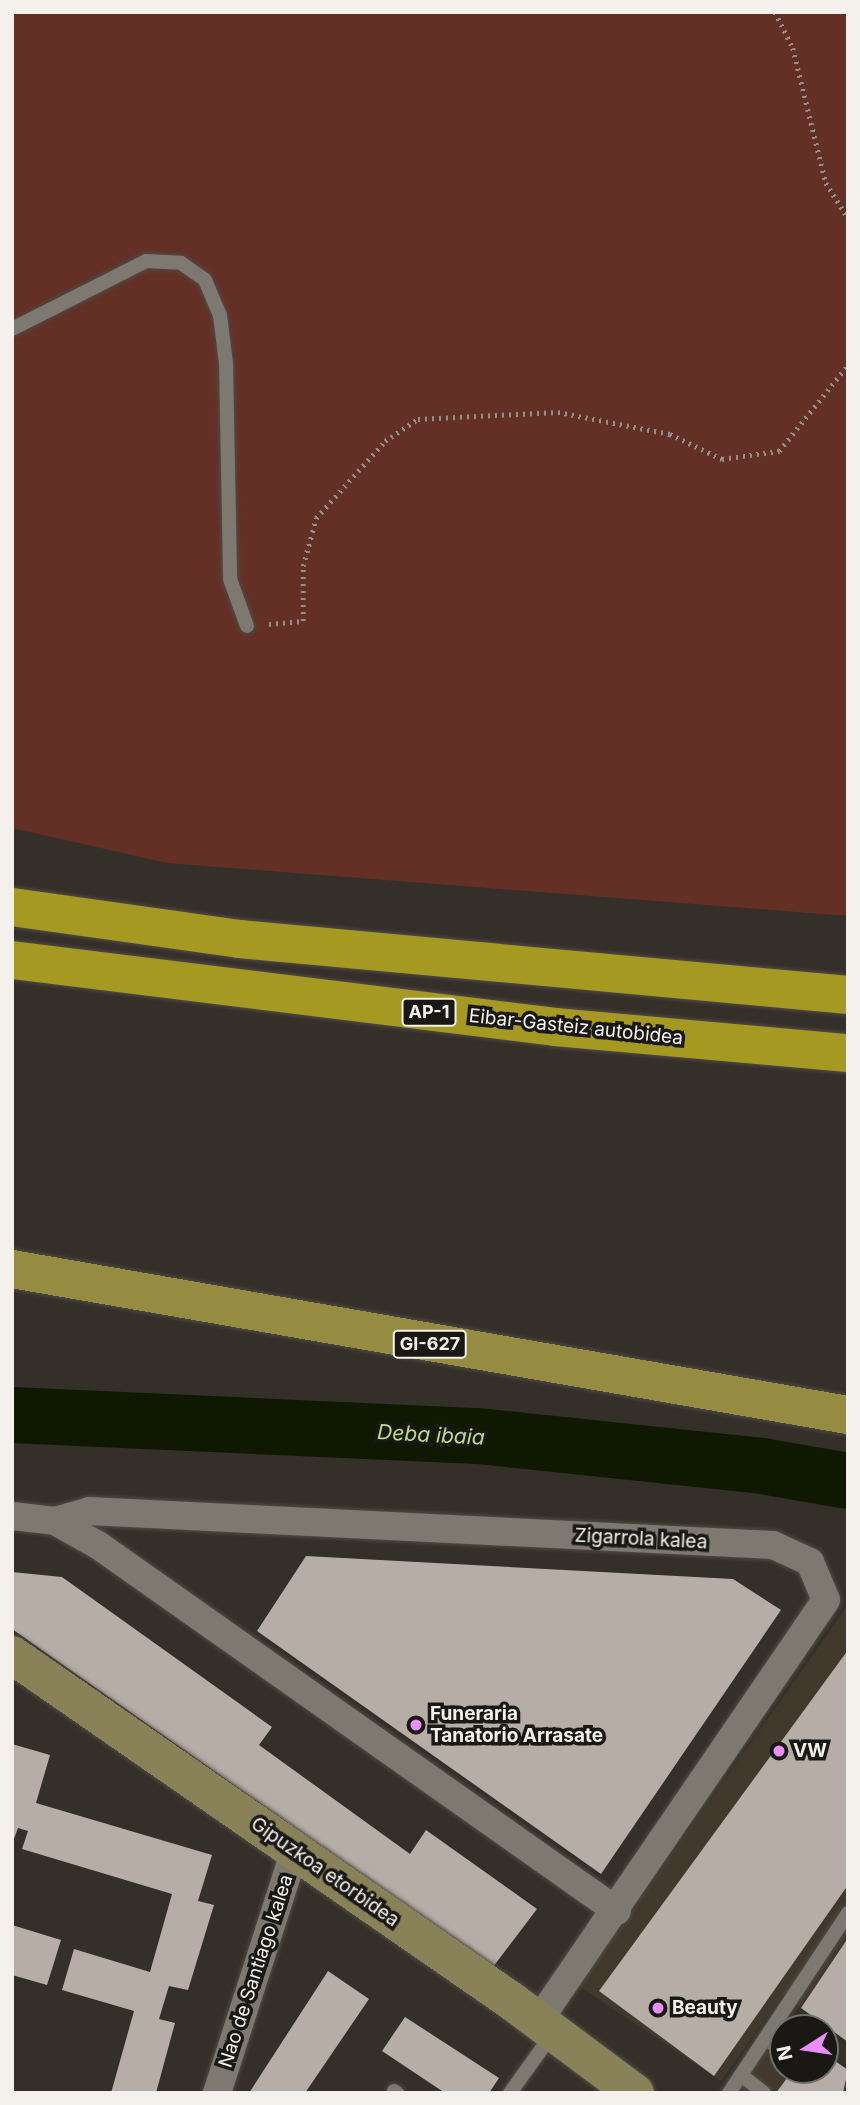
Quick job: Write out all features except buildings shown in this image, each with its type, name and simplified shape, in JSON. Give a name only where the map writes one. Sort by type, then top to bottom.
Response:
[{"type":"highway","points":[[12,908],[239,939],[848,995]]},
{"type":"highway","name":"Eibar-Gasteiz autobidea","points":[[12,960],[555,1027],[848,1053]]},
{"type":"main road","name":"GI-627","points":[[12,1269],[848,1415]]},
{"type":"street","name":"Zigarrola kalea","points":[[55,1521],[89,1511],[773,1545],[810,1563],[826,1600],[617,1911],[547,2026]]},
{"type":"street","name":"Zigarrola kalea","points":[[12,1516],[55,1521],[98,1545],[617,1911]]},
{"type":"street","name":"Gipuzkoa etorbidea","points":[[12,1655],[547,2026],[633,2092]]},
{"type":"street","name":"Nao de Santiago kalea","points":[[217,2093],[295,1850]]},
{"type":"lane","points":[[12,329],[92,292],[145,261],[181,263],[205,280],[220,315],[224,351],[230,579],[247,626]]},
{"type":"lane","points":[[729,2093],[848,1913]]},
{"type":"lane","points":[[510,2093],[547,2026]]},
{"type":"lane","points":[[741,2075],[764,2093]]},
{"type":"path","points":[[775,12],[793,48],[826,183],[848,218]]},
{"type":"path","points":[[247,626],[303,621],[303,566],[316,518],[385,441],[418,419],[558,412],[670,434],[722,459],[779,451],[848,365]]},
{"type":"shaded area","points":[[12,12],[848,12],[848,916],[167,863],[12,828]]},
{"type":"shaded area","points":[[848,1605],[848,2042],[839,2035],[839,2014],[810,2014],[783,1994],[721,2081],[579,1986]]},
{"type":"shaded area","points":[[769,2046],[769,2084],[839,2084],[839,2064],[848,2070],[848,2093],[737,2093]]},
{"type":"waterway","name":"Deba ibaia","points":[[12,1415],[478,1436],[762,1466],[848,1481]]},
{"type":"place","name":"Funeraria Tanatorio Arrasate","points":[[416,1725]]},
{"type":"place","name":"VW","points":[[779,1751]]},
{"type":"place","name":"Beauty","points":[[658,2008]]}]
